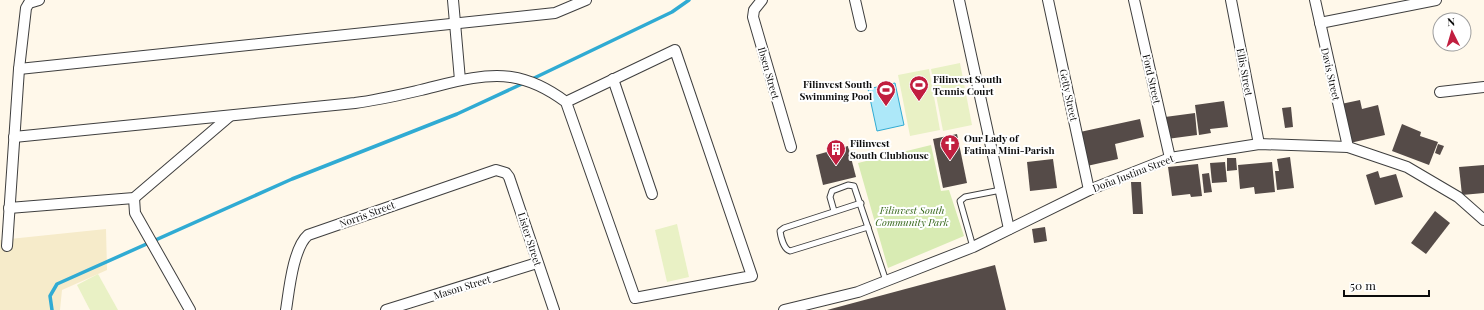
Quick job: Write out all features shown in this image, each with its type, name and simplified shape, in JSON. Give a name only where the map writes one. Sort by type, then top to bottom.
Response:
[{"type":"street","points":[[7,246],[19,69],[26,8],[29,3],[39,0]]},
{"type":"street","points":[[453,0],[460,80]]},
{"type":"street","points":[[19,69],[555,13],[586,0]]},
{"type":"street","name":"Ibsen Street","points":[[762,0],[754,10],[753,17],[791,147]]},
{"type":"street","points":[[855,0],[861,26]]},
{"type":"street","points":[[959,0],[1009,230]]},
{"type":"street","name":"Getty Street","points":[[1048,0],[1089,190]]},
{"type":"street","name":"Ford Street","points":[[1134,0],[1170,158]]},
{"type":"street","name":"Ellis Street","points":[[1231,0],[1259,144]]},
{"type":"street","name":"Davis Street","points":[[1315,0],[1348,147]]},
{"type":"street","points":[[1320,24],[1436,0]]},
{"type":"street","points":[[14,137],[355,104],[460,80],[494,76],[512,77],[550,90],[566,102],[635,298],[752,276],[675,50],[566,102]]},
{"type":"street","points":[[613,79],[652,194]]},
{"type":"street","points":[[1440,92],[1484,87]]},
{"type":"street","points":[[9,208],[134,198],[230,116]]},
{"type":"street","name":"Doña Justina Street","points":[[784,310],[858,292],[973,247],[1089,190],[1170,158],[1259,144],[1348,147],[1407,167],[1458,197],[1484,220]]},
{"type":"street","name":"Norris Street","points":[[286,310],[292,275],[302,243],[308,235],[491,171],[502,171]]},
{"type":"street","name":"Lister Street","points":[[502,171],[509,177],[554,310]]},
{"type":"street","points":[[134,198],[135,213],[190,310]]},
{"type":"street","name":"Mason Street","points":[[386,310],[538,263]]},
{"type":"lane","points":[[834,211],[830,193],[834,189],[848,185],[856,188],[886,281]]},
{"type":"lane","points":[[973,247],[960,201],[965,196],[1000,190]]},
{"type":"lane","points":[[861,203],[782,229],[780,234],[786,249],[793,251],[868,227]]},
{"type":"shaded area","points":[[106,229],[107,270],[62,290],[60,310],[0,310],[0,240]]},
{"type":"green space","points":[[960,63],[972,125],[943,131],[931,69]]},
{"type":"green space","name":"Filinvest South Tennis Court","points":[[929,69],[940,130],[910,136],[898,75]]},
{"type":"green space","name":"Filinvest South Community Park","points":[[931,145],[941,191],[949,190],[964,236],[888,268],[858,163]]},
{"type":"green space","points":[[677,224],[689,277],[667,282],[655,230]]},
{"type":"green space","points":[[98,274],[118,310],[90,310],[77,285]]},
{"type":"water","name":"Filinvest South Swimming Pool","points":[[895,83],[904,125],[877,131],[868,89]]},
{"type":"building","points":[[1360,100],[1362,109],[1378,105],[1385,135],[1350,143],[1341,104]]},
{"type":"building","points":[[1224,101],[1228,127],[1210,129],[1211,133],[1199,135],[1195,105]]},
{"type":"building","points":[[1291,107],[1293,127],[1285,128],[1282,108]]},
{"type":"building","points":[[1195,113],[1197,135],[1167,139],[1165,117]]},
{"type":"building","points":[[1140,119],[1144,137],[1115,144],[1118,159],[1087,166],[1080,132]]},
{"type":"building","points":[[1402,124],[1421,132],[1420,136],[1438,142],[1429,165],[1392,151]]},
{"type":"building","name":"Our Lady of Fatima Mini-Parish","points":[[957,134],[967,183],[943,188],[933,139]]},
{"type":"building","points":[[1438,144],[1444,146],[1440,155],[1435,153]]},
{"type":"building","name":"Filinvest South Clubhouse","points":[[848,146],[856,177],[823,185],[816,155]]},
{"type":"building","points":[[1290,157],[1294,188],[1277,190],[1275,171],[1279,171],[1277,159]]},
{"type":"building","points":[[1227,158],[1236,158],[1237,170],[1227,171]]},
{"type":"building","points":[[1053,159],[1057,188],[1030,191],[1027,162]]},
{"type":"building","points":[[1225,162],[1227,182],[1212,183],[1210,163]]},
{"type":"building","points":[[1272,162],[1275,192],[1255,194],[1254,187],[1240,189],[1238,165]]},
{"type":"building","points":[[1198,164],[1202,196],[1191,197],[1190,194],[1172,196],[1168,167]]},
{"type":"building","points":[[1484,165],[1484,193],[1462,195],[1459,167]]},
{"type":"building","points":[[1378,171],[1380,178],[1396,174],[1403,197],[1375,205],[1366,175]]},
{"type":"building","points":[[1209,173],[1212,192],[1204,193],[1202,174]]},
{"type":"building","points":[[1131,182],[1141,182],[1143,214],[1133,214]]},
{"type":"building","points":[[1435,211],[1450,223],[1426,254],[1411,243]]},
{"type":"building","points":[[1045,227],[1047,241],[1034,243],[1032,229]]},
{"type":"building","points":[[995,265],[1006,310],[827,310]]},
{"type":"waterway","points":[[530,80],[672,12],[689,0]]},
{"type":"waterway","points":[[52,310],[50,296],[57,284],[292,179],[457,114],[524,83]]},
{"type":"place","name":"Filinvest South Tennis Court","points":[[919,102]]},
{"type":"place","name":"Filinvest South Swimming Pool","points":[[886,107]]},
{"type":"place","name":"Our Lady of Fatima Mini-Parish","points":[[950,161]]},
{"type":"place","name":"Filinvest South Clubhouse","points":[[836,166]]}]
